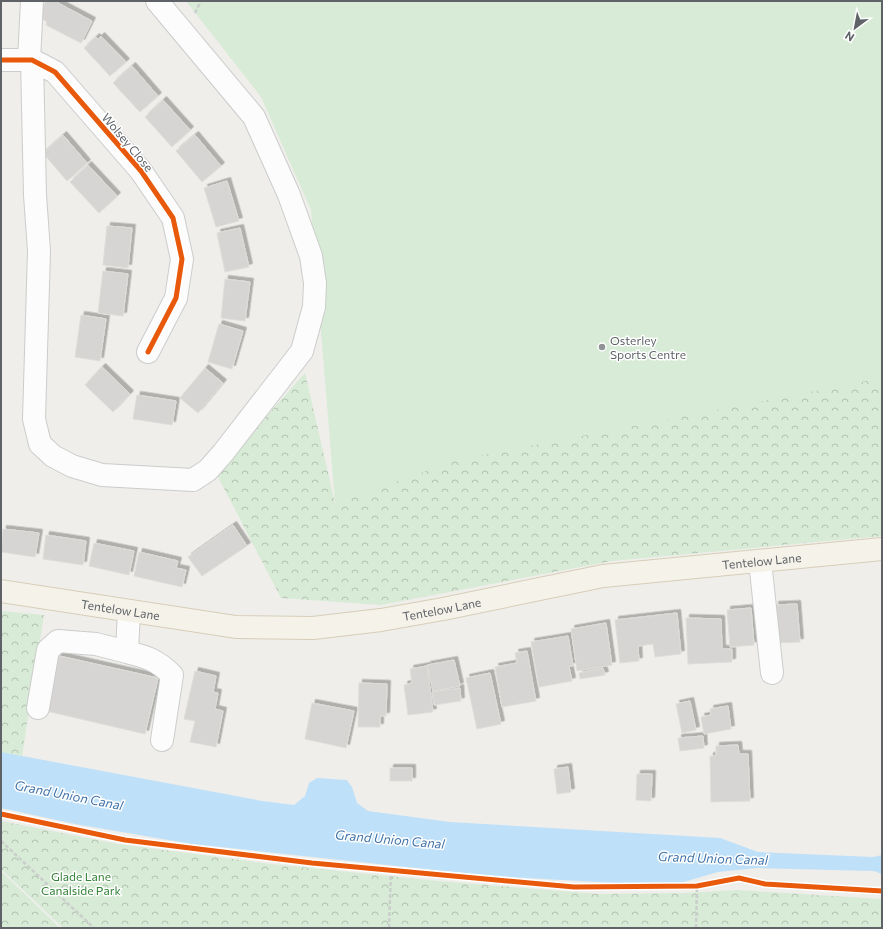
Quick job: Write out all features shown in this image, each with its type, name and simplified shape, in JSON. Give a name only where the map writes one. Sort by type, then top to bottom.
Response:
[{"type":"main road","name":"Tentelow Lane","points":[[1,591],[236,627],[314,628],[381,620],[443,609],[603,576],[882,549]]},
{"type":"street","points":[[32,1],[30,60],[35,195],[39,251],[34,419],[40,444],[53,456],[72,466],[102,475],[194,480],[208,470],[223,453],[302,351],[314,307],[315,283],[311,256],[289,195],[254,117],[157,1]]},
{"type":"street","name":"Wolsey Close","points":[[1,60],[30,60],[55,72],[141,171],[173,218],[182,259],[176,298],[148,352]]},
{"type":"street","points":[[760,561],[772,672]]},
{"type":"street","points":[[127,652],[129,611]]},
{"type":"street","points":[[38,708],[48,650],[58,641],[96,644],[148,657],[160,663],[172,675],[162,740]]},
{"type":"path","points":[[1,814],[125,840],[312,863],[574,887],[697,886],[739,878],[765,884],[882,891]]},
{"type":"path","points":[[1,841],[94,928]]},
{"type":"path","points":[[389,928],[391,870]]},
{"type":"path","points":[[696,928],[697,886]]},
{"type":"green space","name":"Osterley Sports Centre","points":[[186,1],[882,1],[882,484],[335,502],[311,210],[261,97]]},
{"type":"green space","points":[[305,373],[335,503],[458,460],[882,378],[882,536],[612,561],[381,605],[281,598],[216,473]]},
{"type":"green space","points":[[1,611],[44,615],[22,756],[1,752]]},
{"type":"green space","name":"Glade Lane Canalside Park","points":[[1,821],[118,844],[271,864],[438,881],[599,894],[687,893],[737,890],[882,899],[882,928],[63,928],[1,869]]},
{"type":"green space","points":[[1,871],[60,928],[2,928]]},
{"type":"water","name":"Grand Union Canal","points":[[1,752],[262,801],[294,805],[305,796],[309,783],[317,778],[347,780],[352,787],[357,803],[368,811],[450,822],[720,838],[758,852],[873,857],[882,855],[882,874],[874,871],[757,868],[718,872],[680,883],[616,883],[491,876],[192,844],[75,824],[1,808]]},
{"type":"building","points":[[46,1],[60,1],[58,3],[92,21],[81,43],[46,25],[47,22],[38,16]]},
{"type":"building","points":[[101,36],[126,62],[110,76],[84,48],[96,37],[98,39]]},
{"type":"building","points":[[132,66],[158,96],[140,112],[113,83]]},
{"type":"building","points":[[163,100],[190,130],[172,147],[145,117]]},
{"type":"building","points":[[63,135],[87,163],[67,181],[43,153]]},
{"type":"building","points":[[195,135],[221,166],[202,182],[176,151]]},
{"type":"building","points":[[88,165],[117,196],[99,213],[70,182]]},
{"type":"building","points":[[227,181],[239,221],[216,227],[204,188]]},
{"type":"building","points":[[107,226],[132,228],[128,268],[103,265]]},
{"type":"building","points":[[240,228],[249,267],[225,272],[217,233]]},
{"type":"building","points":[[103,271],[128,274],[123,316],[98,313]]},
{"type":"building","points":[[225,279],[250,282],[245,321],[221,318]]},
{"type":"building","points":[[81,315],[106,319],[100,361],[75,357]]},
{"type":"building","points":[[219,324],[243,331],[232,369],[208,362]]},
{"type":"building","points":[[102,367],[130,394],[113,412],[85,385]]},
{"type":"building","points":[[205,368],[223,383],[198,413],[180,398]]},
{"type":"building","points":[[137,395],[176,401],[172,425],[133,419]]},
{"type":"building","points":[[233,525],[247,546],[202,576],[188,557]]},
{"type":"building","points":[[3,529],[39,533],[35,557],[1,552]]},
{"type":"building","points":[[46,535],[86,541],[83,565],[43,559]]},
{"type":"building","points":[[94,543],[134,551],[129,575],[89,566]]},
{"type":"building","points":[[139,552],[178,561],[176,568],[186,570],[182,587],[134,576]]},
{"type":"building","points":[[797,604],[800,642],[778,643],[775,605]]},
{"type":"building","points":[[751,608],[754,645],[730,647],[727,610]]},
{"type":"building","points":[[677,613],[681,654],[655,657],[653,644],[638,646],[639,661],[620,663],[615,620]]},
{"type":"building","points":[[686,618],[721,619],[722,649],[732,649],[732,662],[688,664]]},
{"type":"building","points":[[606,623],[612,665],[577,671],[571,629]]},
{"type":"building","points":[[568,636],[573,666],[569,666],[572,681],[539,687],[531,642]]},
{"type":"building","points":[[527,651],[536,701],[502,707],[495,667],[517,663],[515,653]]},
{"type":"building","points":[[55,655],[158,678],[145,734],[42,710]]},
{"type":"building","points":[[454,660],[460,686],[433,691],[427,665]]},
{"type":"building","points":[[427,666],[433,712],[408,715],[404,685],[412,683],[410,669]]},
{"type":"building","points":[[603,668],[605,675],[580,679],[579,673]]},
{"type":"building","points":[[195,671],[216,676],[213,692],[218,693],[215,709],[223,711],[216,747],[190,742],[195,721],[184,719]]},
{"type":"building","points":[[490,673],[501,724],[477,729],[466,678]]},
{"type":"building","points":[[359,683],[387,684],[386,716],[380,716],[380,727],[358,727]]},
{"type":"building","points":[[460,688],[461,701],[434,705],[432,692]]},
{"type":"building","points":[[690,701],[696,730],[682,733],[676,704]]},
{"type":"building","points":[[312,703],[354,711],[346,748],[305,739]]},
{"type":"building","points":[[728,706],[731,729],[704,734],[701,717],[711,715],[710,709]]},
{"type":"building","points":[[703,736],[704,748],[680,751],[678,738]]},
{"type":"building","points":[[738,745],[739,754],[748,754],[750,801],[711,802],[710,756],[716,756],[716,746]]},
{"type":"building","points":[[568,767],[571,792],[557,794],[554,769]]},
{"type":"building","points":[[390,768],[412,768],[412,781],[390,781]]},
{"type":"building","points":[[637,774],[652,774],[651,801],[636,800]]},
{"type":"cycle path","points":[[1,60],[32,60],[55,72],[141,171],[173,218],[182,259],[176,298],[148,352]]},
{"type":"cycle path","points":[[1,814],[125,840],[312,863],[574,887],[697,886],[739,878],[765,884],[882,891]]},
{"type":"place","name":"Osterley Sports Centre","points":[[602,347]]}]
